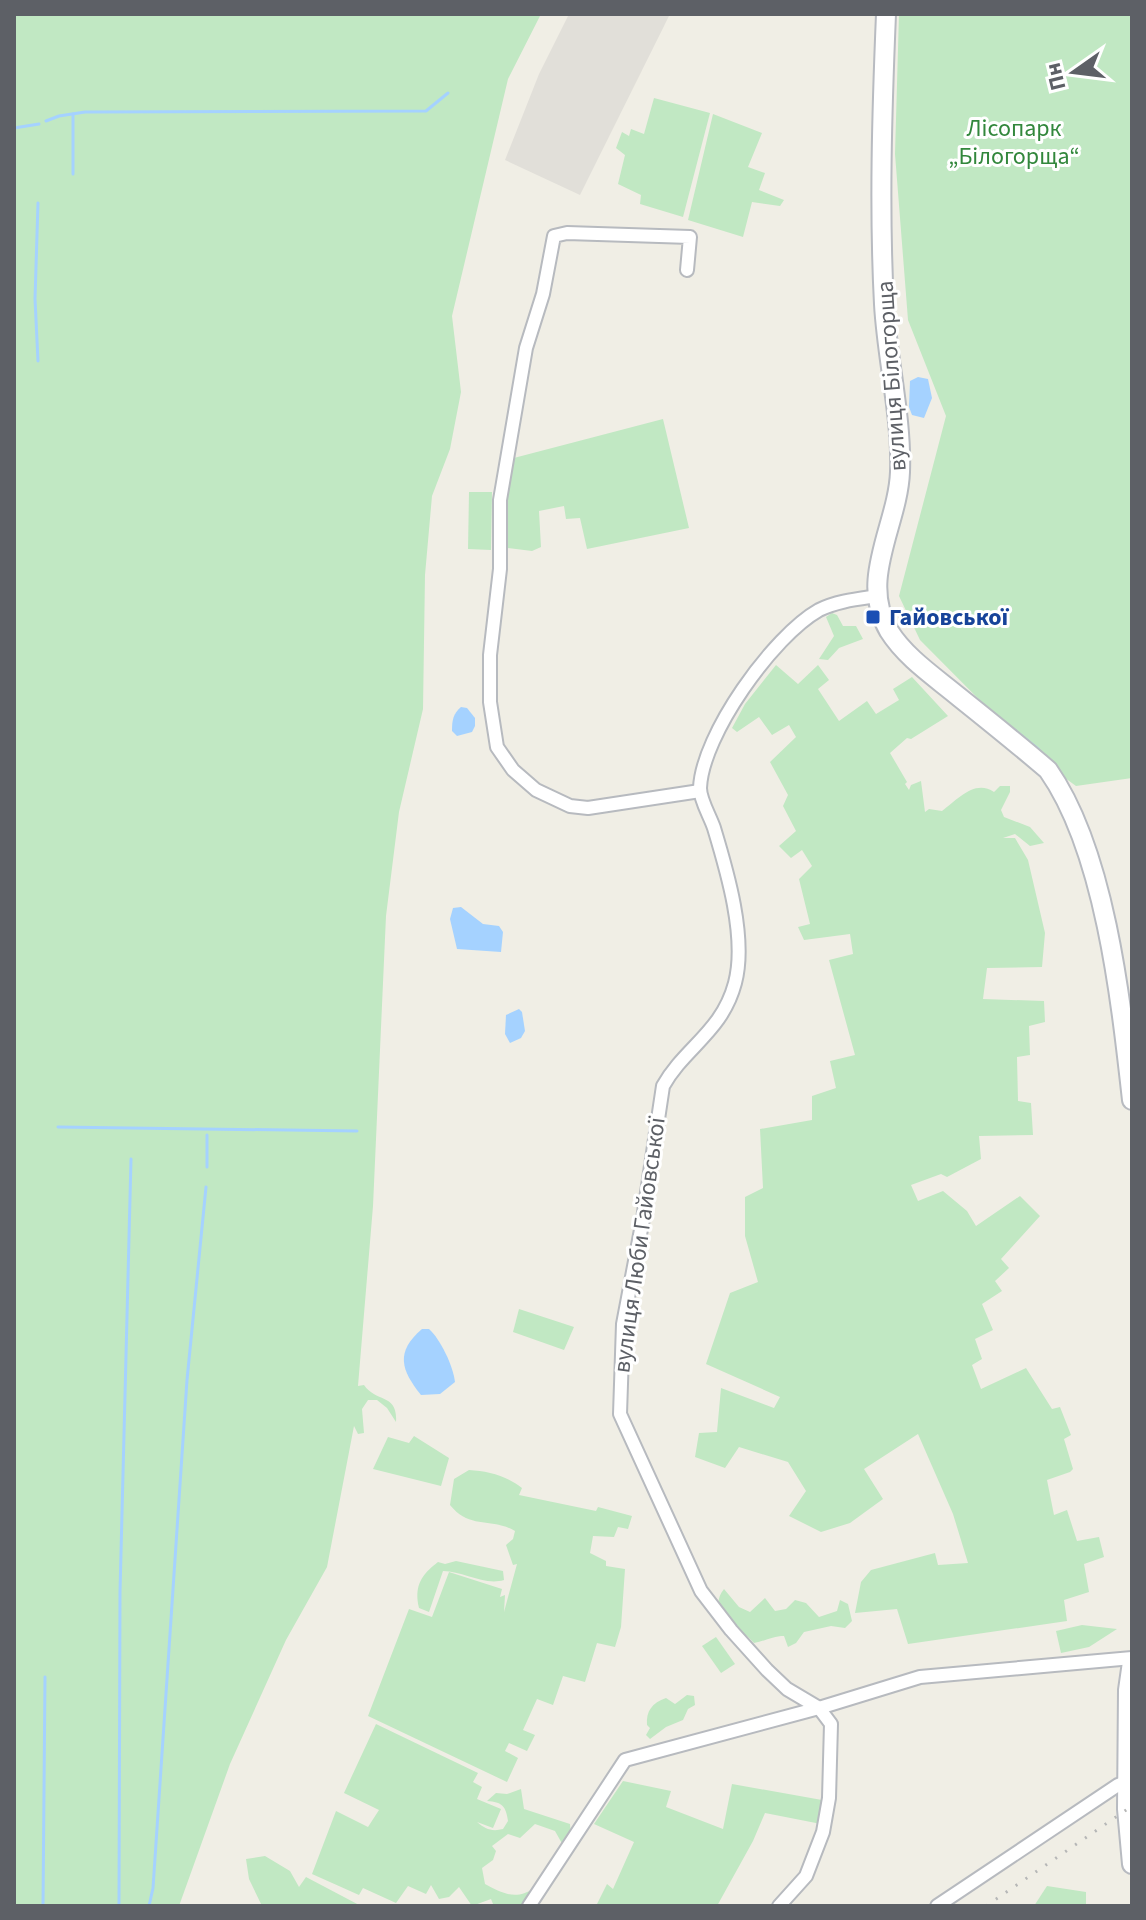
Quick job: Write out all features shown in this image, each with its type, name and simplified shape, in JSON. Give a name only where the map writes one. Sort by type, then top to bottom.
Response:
[{"type":"street","name":"вулиця Білогорща","points":[[886,14],[881,242],[889,363],[900,443],[900,476],[894,513],[878,567],[878,596],[888,629],[916,662],[1048,770],[1062,790],[1083,840],[1125,983],[1132,1100]]},
{"type":"street","points":[[687,270],[690,237],[567,233],[554,236],[543,294],[526,348],[500,500],[500,569],[490,655],[490,702],[497,747],[513,770],[536,790],[570,806],[588,808],[700,791],[706,760],[723,720],[741,692],[789,634],[818,611],[836,603],[878,596]]},
{"type":"street","name":"вулиця Люби Гайовської","points":[[700,791],[729,883],[738,944],[736,982],[718,1022],[671,1072],[663,1086],[623,1324],[620,1414],[701,1591],[767,1670],[787,1689],[819,1708]]},
{"type":"street","points":[[529,1906],[625,1760],[819,1708],[920,1677],[1132,1660],[1128,1690],[1127,1809],[1132,1864]]},
{"type":"street","points":[[779,1906],[806,1876],[823,1832],[829,1798],[831,1724],[819,1708]]},
{"type":"street","points":[[937,1906],[1128,1781]]},
{"type":"shaded area","points":[[569,14],[670,14],[580,195],[505,160],[539,74]]},
{"type":"green space","points":[[14,14],[541,14],[508,79],[452,316],[461,392],[450,449],[432,496],[425,575],[423,709],[399,812],[386,916],[373,1206],[358,1386],[364,1385],[390,1402],[396,1413],[396,1422],[377,1400],[368,1400],[362,1409],[364,1433],[358,1434],[354,1426],[327,1567],[286,1640],[230,1764],[179,1906],[14,1906]]},
{"type":"green space","name":"Лісопарк „Білогорща“","points":[[899,14],[1132,14],[1132,778],[1076,786],[1035,756],[920,640],[899,596],[946,416],[908,320],[895,154]]},
{"type":"green space","points":[[654,98],[710,113],[683,217],[640,204],[641,195],[618,184],[625,155],[616,148],[622,132],[629,136],[631,129],[644,134]]},
{"type":"green space","points":[[713,114],[762,133],[748,167],[765,173],[759,190],[784,200],[780,206],[752,202],[743,237],[688,220]]},
{"type":"green space","points":[[663,419],[689,528],[587,549],[580,518],[566,519],[564,506],[539,511],[541,547],[532,551],[507,548],[505,503],[510,459]]},
{"type":"green space","points":[[469,492],[492,492],[491,550],[468,549]]},
{"type":"green space","points":[[832,613],[837,615],[843,626],[856,626],[863,639],[839,648],[828,660],[819,659],[834,636],[826,617]]},
{"type":"green space","points":[[776,665],[798,684],[818,665],[829,680],[818,689],[839,721],[867,701],[876,714],[899,700],[893,689],[912,677],[948,716],[911,739],[907,738],[890,753],[909,790],[911,785],[921,781],[925,812],[929,809],[942,811],[973,789],[994,792],[1000,786],[1010,786],[1001,810],[1004,817],[1030,827],[1044,843],[1030,846],[1015,834],[1003,838],[1015,838],[1028,860],[1045,933],[1042,967],[987,968],[983,999],[1044,1001],[1045,1022],[1029,1026],[1030,1055],[1017,1057],[1018,1101],[1031,1103],[1033,1135],[979,1136],[981,1159],[947,1177],[941,1174],[911,1185],[918,1201],[943,1191],[967,1211],[976,1226],[1020,1196],[1040,1216],[1001,1259],[1009,1268],[995,1281],[1002,1291],[982,1304],[993,1330],[975,1339],[982,1359],[972,1365],[981,1389],[1026,1368],[1052,1409],[1060,1407],[1071,1435],[1064,1439],[1073,1469],[1047,1480],[1054,1515],[1067,1510],[1077,1541],[1099,1537],[1104,1557],[1084,1564],[1089,1592],[1064,1600],[1067,1621],[908,1644],[897,1609],[855,1613],[861,1582],[871,1570],[935,1553],[938,1565],[968,1563],[953,1514],[918,1434],[864,1469],[883,1499],[850,1523],[821,1532],[789,1516],[806,1491],[788,1462],[739,1447],[725,1468],[695,1457],[699,1433],[717,1432],[721,1388],[774,1408],[780,1397],[706,1364],[730,1293],[758,1282],[745,1236],[745,1197],[763,1188],[760,1129],[812,1120],[812,1096],[836,1088],[830,1061],[855,1055],[829,960],[853,954],[850,934],[804,940],[798,927],[810,924],[799,879],[812,866],[802,850],[791,858],[779,846],[796,831],[783,806],[788,795],[770,762],[796,737],[789,725],[772,735],[759,717],[737,732],[732,728],[745,704]]},
{"type":"green space","points":[[519,1309],[574,1327],[564,1350],[513,1332]]},
{"type":"green space","points":[[414,1436],[449,1458],[441,1486],[373,1469],[388,1437],[409,1443]]},
{"type":"green space","points":[[469,1470],[510,1480],[522,1488],[519,1495],[596,1511],[598,1507],[632,1516],[628,1529],[618,1527],[614,1537],[593,1536],[590,1553],[606,1561],[606,1566],[625,1569],[621,1627],[615,1647],[597,1643],[585,1682],[563,1676],[553,1705],[537,1699],[523,1730],[535,1735],[527,1751],[509,1743],[505,1751],[518,1758],[507,1782],[368,1716],[409,1609],[432,1617],[449,1572],[502,1589],[500,1597],[505,1595],[504,1612],[517,1564],[513,1565],[506,1545],[513,1539],[515,1531],[465,1518],[450,1505],[454,1479]]},
{"type":"green space","points":[[456,1561],[503,1571],[504,1580],[481,1580],[443,1571],[429,1612],[419,1608],[417,1593],[423,1576],[438,1562]]},
{"type":"green space","points":[[724,1589],[739,1607],[750,1612],[765,1598],[775,1611],[786,1609],[795,1600],[806,1603],[819,1617],[837,1611],[840,1600],[848,1604],[852,1621],[845,1628],[831,1626],[804,1632],[796,1643],[788,1647],[784,1636],[754,1643],[722,1612],[719,1597]]},
{"type":"green space","points":[[1082,1625],[1117,1629],[1089,1647],[1061,1653],[1056,1631]]},
{"type":"green space","points":[[716,1637],[735,1664],[721,1673],[702,1646]]},
{"type":"green space","points":[[687,1695],[694,1696],[695,1705],[688,1709],[683,1720],[666,1727],[650,1739],[646,1735],[650,1728],[647,1720],[651,1708],[666,1698],[675,1704]]},
{"type":"green space","points":[[376,1724],[478,1773],[473,1782],[482,1787],[477,1799],[501,1809],[493,1828],[477,1822],[486,1828],[503,1829],[508,1821],[502,1806],[487,1801],[496,1793],[507,1794],[521,1789],[524,1809],[570,1824],[571,1835],[564,1847],[555,1831],[535,1824],[520,1838],[508,1834],[492,1846],[496,1851],[493,1860],[482,1868],[485,1884],[515,1895],[534,1888],[526,1906],[493,1904],[491,1899],[472,1906],[459,1887],[449,1897],[439,1899],[431,1885],[426,1894],[408,1886],[396,1903],[363,1888],[359,1895],[312,1874],[336,1811],[368,1827],[379,1810],[344,1793]]},
{"type":"green space","points":[[623,1781],[671,1791],[666,1807],[723,1829],[732,1784],[822,1800],[821,1824],[765,1813],[717,1906],[596,1906],[607,1884],[613,1889],[634,1842],[594,1824]]},
{"type":"green space","points":[[265,1856],[290,1871],[299,1887],[306,1877],[361,1906],[262,1906],[249,1879],[246,1859]]},
{"type":"green space","points":[[1047,1886],[1086,1892],[1086,1906],[1034,1906]]},
{"type":"water","points":[[918,377],[928,379],[932,398],[924,418],[912,415],[909,407],[910,381]]},
{"type":"water","points":[[461,707],[467,708],[475,718],[475,726],[472,732],[457,736],[452,731],[452,724]]},
{"type":"water","points":[[461,907],[483,924],[499,926],[503,932],[501,952],[457,949],[450,919],[453,908]]},
{"type":"water","points":[[519,1009],[525,1031],[521,1038],[510,1043],[505,1034],[506,1015]]},
{"type":"water","points":[[422,1329],[429,1329],[438,1340],[454,1376],[455,1382],[440,1394],[421,1395],[405,1369],[405,1353],[413,1337]]},
{"type":"waterway","points":[[46,121],[85,112],[426,111],[448,93]]},
{"type":"waterway","points":[[73,114],[73,174]]},
{"type":"waterway","points":[[14,128],[39,124]]},
{"type":"waterway","points":[[38,203],[35,299],[38,361]]},
{"type":"waterway","points":[[1013,729],[1038,749]]},
{"type":"waterway","points":[[58,1127],[357,1131]]},
{"type":"waterway","points":[[207,1135],[207,1167]]},
{"type":"waterway","points":[[119,1906],[120,1592],[131,1159]]},
{"type":"waterway","points":[[149,1906],[153,1888],[187,1380],[206,1187]]},
{"type":"waterway","points":[[43,1906],[45,1677]]},
{"type":"railway","points":[[986,1906],[1132,1806]]},
{"type":"place","name":"Гайовської","points":[[873,617]]}]
